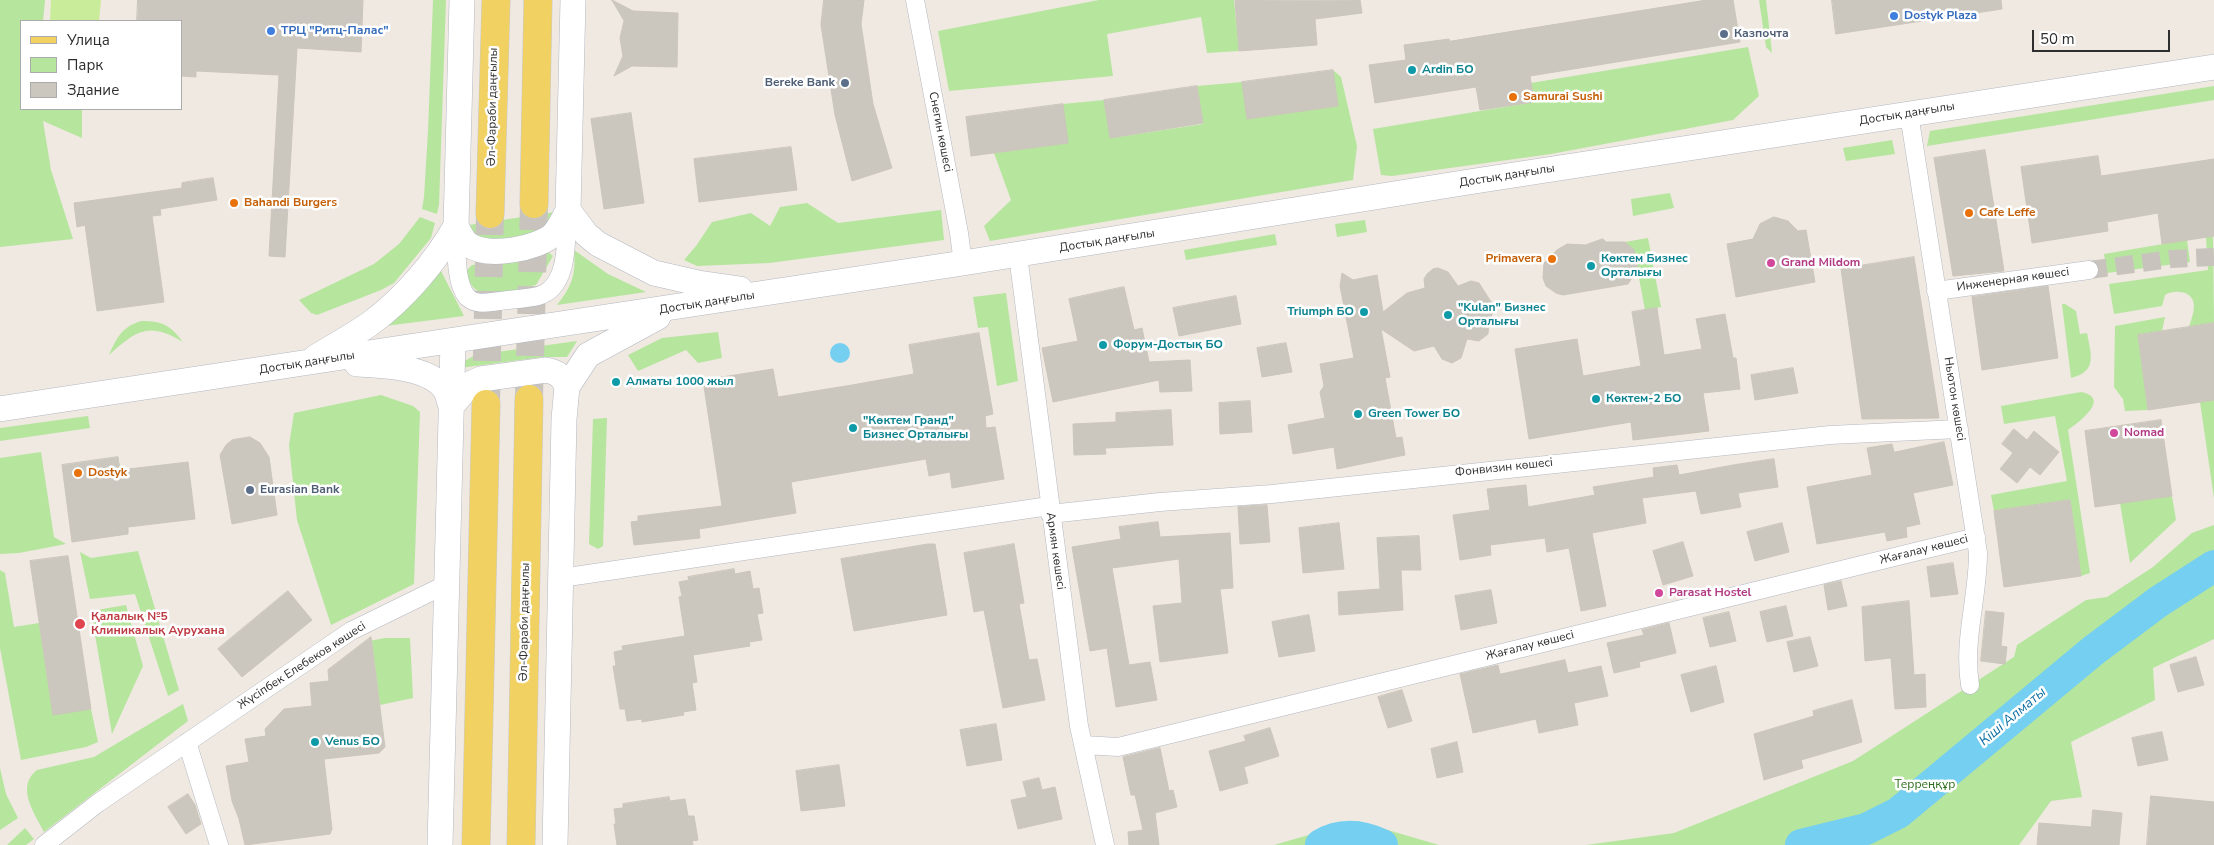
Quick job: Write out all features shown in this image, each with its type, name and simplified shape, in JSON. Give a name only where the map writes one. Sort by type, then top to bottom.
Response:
[{"type":"main road","points":[[309,362],[372,322],[433,262],[456,226],[462,0]]},
{"type":"main road","name":"Әл-Фараби даңғылы","points":[[490,214],[496,0]]},
{"type":"main road","points":[[534,204],[538,0]]},
{"type":"main road","points":[[456,226],[464,240],[474,248],[485,250],[509,250],[530,245],[548,238],[559,228],[568,210],[572,0]]},
{"type":"main road","name":"Достық даңғылы","points":[[0,409],[963,264],[2214,66]]},
{"type":"main road","points":[[568,210],[586,234],[598,244],[654,273],[726,288],[783,291]]},
{"type":"main road","points":[[555,845],[564,419],[568,387],[588,355],[639,326],[678,307]]},
{"type":"main road","points":[[440,845],[453,341]]},
{"type":"main road","points":[[309,362],[379,365],[418,373],[436,380],[443,386],[451,407]]},
{"type":"main road","points":[[451,407],[470,384],[481,379],[546,370],[555,371],[564,378],[568,387]]},
{"type":"main road","name":"Әл-Фараби даңғылы","points":[[521,842],[529,399]]},
{"type":"main road","points":[[476,842],[486,404]]},
{"type":"street","name":"Снегин көшесі","points":[[915,0],[958,224],[963,264]]},
{"type":"street","name":"Ньютон көшесі","points":[[1909,114],[1914,156],[1976,537],[1977,585],[1968,632],[1967,670],[1970,685]]},
{"type":"street","points":[[456,226],[456,257],[462,287],[467,296],[475,302],[485,303],[538,296],[547,292],[562,269],[568,210]]},
{"type":"street","name":"Армян көшесі","points":[[1018,255],[1079,726],[1105,845]]},
{"type":"street","name":"Инженерная көшесі","points":[[1936,291],[2089,270]]},
{"type":"street","name":"Фонвизин көшесі","points":[[561,578],[1050,510],[1272,494],[1830,436],[1959,429]]},
{"type":"street","name":"Жағалау көшесі","points":[[1084,745],[1118,747],[1976,537]]},
{"type":"street","name":"Жүсіпбек Елебеков көшесі","points":[[44,845],[98,803],[351,632],[448,584]]},
{"type":"street","points":[[187,742],[219,845]]},
{"type":"green space","points":[[0,0],[45,0],[43,20],[20,20],[20,110],[82,110],[82,138],[43,121],[51,170],[73,239],[0,247]]},
{"type":"green space","points":[[51,0],[101,0],[99,20],[50,20]]},
{"type":"green space","points":[[433,0],[446,0],[439,205],[437,214],[422,209],[428,131]]},
{"type":"green space","points":[[1099,0],[1234,0],[1239,51],[1207,53],[1201,17],[1107,34],[1113,76],[949,91],[938,31]]},
{"type":"green space","points":[[1759,0],[1766,0],[1772,53],[1766,47]]},
{"type":"green space","points":[[1748,47],[1759,96],[1733,120],[1551,154],[1392,176],[1381,175],[1373,129],[1534,102],[1531,83]]},
{"type":"green space","points":[[1333,70],[1341,77],[1357,146],[1353,180],[990,241],[984,226],[1011,200],[994,153],[1067,143],[1063,104],[1104,100],[1111,138],[1203,124],[1197,86],[1242,82],[1248,119],[1337,106]]},
{"type":"green space","points":[[2214,86],[2214,100],[1927,146],[1930,131]]},
{"type":"green space","points":[[1892,140],[1895,154],[1846,161],[1843,148]]},
{"type":"green space","points":[[1670,193],[1674,208],[1633,216],[1631,199]]},
{"type":"green space","points":[[807,203],[838,223],[941,210],[944,240],[769,263],[697,266],[684,260],[712,222],[751,213],[770,226],[780,207]]},
{"type":"green space","points":[[555,212],[543,229],[515,237],[478,238],[473,235],[469,225]]},
{"type":"green space","points":[[420,217],[435,223],[431,238],[394,283],[317,315],[311,313],[299,300],[374,264],[399,244]]},
{"type":"green space","points":[[1365,220],[1367,232],[1337,237],[1335,224]]},
{"type":"green space","points":[[2213,233],[2214,323],[2189,327],[2194,311],[2193,301],[2187,294],[2179,292],[2165,295],[2162,306],[2114,314],[2109,284],[2208,270],[2206,237]]},
{"type":"green space","points":[[1275,234],[1277,245],[1186,260],[1184,250]]},
{"type":"green space","points":[[1648,238],[1661,307],[1645,310],[1634,251],[1625,242]]},
{"type":"green space","points":[[2187,240],[2190,262],[2107,273],[2104,254]]},
{"type":"green space","points":[[574,250],[608,274],[646,292],[557,305],[572,280]]},
{"type":"green space","points":[[547,251],[553,256],[536,285],[499,293],[484,293],[476,290],[469,280],[466,271],[472,265],[502,264],[519,261]]},
{"type":"green space","points":[[440,269],[464,316],[385,326]]},
{"type":"green space","points":[[1006,293],[1018,381],[997,386],[988,327],[978,328],[973,297]]},
{"type":"green space","points":[[2062,304],[2076,311],[2080,334],[2087,333],[2091,355],[2091,361],[2085,371],[2071,378]]},
{"type":"green space","points":[[2165,317],[2162,331],[2138,335],[2148,410],[2125,411],[2123,399],[2114,387],[2115,326]]},
{"type":"green space","points":[[141,321],[165,325],[183,342],[160,332],[143,332],[127,340],[109,355],[121,334],[129,326]]},
{"type":"green space","points":[[718,332],[722,358],[698,363],[686,350],[638,371],[628,355],[662,338]]},
{"type":"green space","points":[[577,341],[567,357],[543,357],[460,368],[463,362],[475,355]]},
{"type":"green space","points":[[2081,392],[2090,395],[2093,399],[2093,405],[2079,422],[2068,430],[2090,573],[2081,576],[2070,500],[1994,511],[1991,495],[2067,481],[2055,416],[2004,424],[2001,406]]},
{"type":"green space","points":[[381,395],[413,406],[420,412],[414,584],[331,625],[297,520],[289,445],[294,413]]},
{"type":"green space","points":[[2214,400],[2214,498],[2200,402]]},
{"type":"green space","points":[[88,416],[90,428],[0,441],[0,428]]},
{"type":"green space","points":[[607,418],[603,546],[598,549],[589,544],[593,419]]},
{"type":"green space","points":[[41,452],[54,537],[66,544],[19,553],[0,554],[0,458]]},
{"type":"green space","points":[[2172,496],[2176,520],[2130,563],[2120,503]]},
{"type":"green space","name":"Терреңқұр","points":[[2214,525],[2214,639],[2153,668],[2155,700],[2071,742],[2082,797],[2051,801],[2019,845],[1586,845],[1674,833],[1853,761],[2014,657],[2017,645],[2086,600],[2107,597],[2153,567],[2192,533]]},
{"type":"green space","points":[[138,551],[179,690],[168,696],[135,594],[90,599],[80,552],[91,558]]},
{"type":"green space","points":[[0,570],[5,573],[14,627],[39,623],[53,714],[91,709],[98,742],[86,747],[21,760],[0,648]]},
{"type":"green space","points":[[126,605],[143,666],[112,734],[91,611]]},
{"type":"green space","points":[[385,638],[410,638],[413,698],[380,705],[372,643],[369,641]]},
{"type":"green space","points":[[183,704],[188,721],[44,832],[32,809],[27,792],[31,777],[37,770],[94,757]]},
{"type":"green space","points":[[0,768],[6,794],[18,818],[0,830]]},
{"type":"green space","points":[[1357,821],[1439,845],[1274,845]]},
{"type":"green space","points":[[25,828],[34,839],[26,845],[7,845]]},
{"type":"water","points":[[840,343],[847,346],[850,353],[847,360],[840,363],[833,360],[830,353],[833,346]]},
{"type":"building","name":"ТРЦ \"Ритц-Палас\"","points":[[138,0],[363,0],[361,52],[297,48],[285,257],[269,256],[279,75],[196,71],[196,77],[182,76],[182,20],[137,20]]},
{"type":"building","points":[[612,0],[633,11],[678,13],[677,67],[632,66],[614,76],[623,56],[620,38],[624,21]]},
{"type":"building","points":[[824,0],[864,0],[861,24],[873,104],[892,168],[852,181],[835,115],[821,25]]},
{"type":"building","points":[[1360,0],[1362,13],[1315,19],[1317,45],[1239,51],[1235,1]]},
{"type":"building","points":[[1707,0],[1733,0],[1740,42],[1530,76],[1534,102],[1480,110],[1476,87],[1375,103],[1369,65],[1406,60],[1404,45],[1449,39],[1450,41]]},
{"type":"building","name":"Dostyk Plaza","points":[[1832,0],[2001,0],[2002,9],[1836,34]]},
{"type":"building","points":[[1333,70],[1338,106],[1247,119],[1242,82]]},
{"type":"building","points":[[1197,86],[1203,123],[1110,138],[1104,100]]},
{"type":"building","points":[[1063,104],[1068,143],[971,156],[966,117]]},
{"type":"building","points":[[631,113],[644,203],[604,209],[591,119]]},
{"type":"building","points":[[791,147],[797,190],[699,202],[694,159]]},
{"type":"building","name":"Cafe Leffe","points":[[1985,150],[2004,271],[1953,276],[1934,158]]},
{"type":"building","points":[[2098,156],[2101,176],[2214,159],[2214,236],[2162,244],[2158,213],[2107,222],[2108,231],[2032,243],[2021,167]]},
{"type":"building","points":[[213,178],[217,200],[160,209],[161,215],[152,216],[164,302],[97,311],[85,225],[77,227],[74,203],[182,188],[182,183]]},
{"type":"building","name":"Grand Mildom","points":[[1774,217],[1788,221],[1798,231],[1806,230],[1815,282],[1736,297],[1727,244],[1753,239],[1760,224]]},
{"type":"building","name":"Көктем Бизнес Орталығы","points":[[1603,239],[1606,242],[1625,242],[1634,250],[1638,269],[1628,284],[1563,295],[1556,293],[1546,286],[1543,278],[1544,263],[1557,250],[1567,244],[1585,245]]},
{"type":"building","points":[[1914,257],[1939,418],[1862,419],[1841,269]]},
{"type":"building","points":[[1438,268],[1448,272],[1458,286],[1471,281],[1479,283],[1495,308],[1489,321],[1488,334],[1479,341],[1467,339],[1461,358],[1452,363],[1442,359],[1434,346],[1414,351],[1381,329],[1390,377],[1385,378],[1396,438],[1402,437],[1405,455],[1337,469],[1334,447],[1293,454],[1288,425],[1325,418],[1320,392],[1324,386],[1320,364],[1354,358],[1340,286],[1342,273],[1353,280],[1377,275],[1383,312],[1407,293],[1425,288],[1424,279],[1427,274],[1433,269]]},
{"type":"building","points":[[2048,286],[2058,358],[1982,370],[1972,297]]},
{"type":"building","name":"Форум-Достық БО","points":[[1124,287],[1134,330],[1142,328],[1149,362],[1190,360],[1192,391],[1160,392],[1159,380],[1053,402],[1042,348],[1078,341],[1069,299]]},
{"type":"building","points":[[1236,296],[1241,324],[1179,336],[1173,308]]},
{"type":"building","name":"Көктем-2 БО","points":[[1657,308],[1664,355],[1702,349],[1696,319],[1725,314],[1733,358],[1736,358],[1740,389],[1703,393],[1709,431],[1633,440],[1631,422],[1529,439],[1515,349],[1577,339],[1583,376],[1641,366],[1632,312]]},
{"type":"building","points":[[2214,323],[2214,400],[2148,410],[2138,335]]},
{"type":"building","name":"\"Көктем Гранд\" Бизнес Орталығы","points":[[979,333],[993,414],[985,416],[986,428],[995,427],[1004,479],[952,488],[950,472],[929,476],[926,459],[791,482],[796,513],[699,529],[700,538],[634,545],[631,522],[638,521],[638,516],[722,506],[703,380],[773,369],[778,397],[852,385],[914,374],[909,345]]},
{"type":"building","points":[[1286,343],[1292,372],[1262,377],[1257,348]]},
{"type":"building","points":[[1793,368],[1798,393],[1755,400],[1751,375]]},
{"type":"building","points":[[1250,401],[1252,432],[1220,434],[1219,403]]},
{"type":"building","points":[[1171,410],[1173,445],[1105,448],[1106,454],[1074,455],[1073,424],[1116,422],[1116,413]]},
{"type":"building","points":[[2161,420],[2172,496],[2095,507],[2085,431]]},
{"type":"building","points":[[2014,429],[2027,440],[2034,431],[2059,452],[2040,475],[2030,467],[2017,483],[2000,469],[2013,453],[2002,444]]},
{"type":"building","name":"Eurasian Bank","points":[[250,437],[260,443],[269,457],[277,515],[232,524],[220,455],[226,445],[232,440]]},
{"type":"building","points":[[1944,442],[1953,485],[1913,493],[1920,524],[1906,527],[1907,537],[1887,541],[1885,532],[1817,544],[1807,487],[1872,475],[1867,448],[1892,444],[1894,452]]},
{"type":"building","points":[[118,457],[120,470],[188,462],[195,519],[128,527],[128,534],[72,542],[62,465]]},
{"type":"building","points":[[1774,459],[1778,487],[1738,493],[1741,507],[1701,514],[1696,491],[1642,498],[1646,523],[1592,533],[1606,606],[1581,611],[1569,548],[1547,552],[1545,538],[1490,545],[1491,555],[1460,560],[1453,515],[1490,510],[1487,489],[1526,485],[1528,507],[1595,495],[1593,487],[1654,477],[1653,468],[1677,465],[1679,475]]},
{"type":"building","points":[[2070,500],[2081,576],[2004,587],[1994,511]]},
{"type":"building","points":[[1267,505],[1270,542],[1240,544],[1238,507]]},
{"type":"building","points":[[1158,522],[1160,537],[1230,533],[1233,588],[1220,589],[1228,653],[1160,662],[1153,606],[1182,603],[1179,559],[1112,568],[1129,665],[1150,662],[1157,700],[1116,707],[1107,648],[1090,651],[1072,547],[1121,539],[1119,527]]},
{"type":"building","points":[[1339,523],[1344,569],[1303,573],[1299,528]]},
{"type":"building","points":[[1782,523],[1789,552],[1755,561],[1747,532]]},
{"type":"building","points":[[1419,536],[1421,570],[1401,570],[1403,610],[1339,615],[1338,592],[1380,589],[1377,538]]},
{"type":"building","points":[[1683,542],[1693,576],[1663,585],[1653,551]]},
{"type":"building","points":[[935,544],[947,615],[854,631],[841,559]]},
{"type":"building","points":[[1014,544],[1024,603],[1019,604],[1029,660],[1037,659],[1045,700],[1003,708],[984,610],[974,612],[964,553]]},
{"type":"building","points":[[68,556],[91,709],[53,715],[30,561]]},
{"type":"building","points":[[1953,563],[1958,594],[1931,597],[1927,567]]},
{"type":"building","points":[[734,569],[735,574],[750,571],[753,589],[759,588],[763,613],[757,614],[762,640],[749,642],[750,646],[693,655],[697,682],[692,683],[696,710],[683,712],[684,715],[642,722],[642,719],[627,721],[625,709],[620,709],[613,666],[616,666],[614,652],[623,650],[622,646],[685,636],[679,597],[682,596],[679,582],[689,580],[688,577]]},
{"type":"building","points":[[1841,581],[1847,606],[1828,610],[1824,585]]},
{"type":"building","points":[[1491,590],[1497,623],[1461,630],[1455,596]]},
{"type":"building","points":[[288,591],[312,620],[242,677],[218,649]]},
{"type":"building","points":[[1909,601],[1914,675],[1925,674],[1926,707],[1895,709],[1891,658],[1865,661],[1862,607]]},
{"type":"building","points":[[1786,606],[1793,636],[1767,642],[1760,612]]},
{"type":"building","points":[[1986,611],[2004,613],[2001,646],[2007,647],[2005,664],[1981,661]]},
{"type":"building","points":[[1729,612],[1736,641],[1710,647],[1703,618]]},
{"type":"building","points":[[1309,615],[1315,651],[1279,657],[1272,622]]},
{"type":"building","points":[[1669,623],[1676,653],[1639,662],[1640,667],[1614,673],[1607,643],[1644,635],[1642,630]]},
{"type":"building","name":"Venus БО","points":[[371,637],[385,747],[379,753],[324,759],[332,829],[330,834],[245,845],[239,819],[232,801],[226,766],[249,762],[245,739],[266,736],[265,729],[284,709],[312,706],[310,683],[329,681],[328,670]]},
{"type":"building","points":[[1810,637],[1818,666],[1794,672],[1787,642]]},
{"type":"building","points":[[2196,657],[2204,685],[2178,692],[2170,665]]},
{"type":"building","points":[[1565,660],[1568,673],[1601,666],[1608,696],[1574,703],[1578,725],[1539,733],[1536,719],[1473,733],[1460,674],[1498,665],[1500,674]]},
{"type":"building","points":[[1716,666],[1724,702],[1691,712],[1681,675]]},
{"type":"building","points":[[1402,690],[1412,721],[1388,728],[1378,697]]},
{"type":"building","points":[[1852,700],[1862,742],[1801,760],[1803,768],[1764,780],[1754,734],[1814,716],[1813,711]]},
{"type":"building","points":[[996,724],[1002,760],[967,766],[960,730]]},
{"type":"building","points":[[1270,728],[1279,756],[1244,767],[1248,783],[1220,791],[1209,751],[1246,741],[1244,736]]},
{"type":"building","points":[[2162,732],[2168,760],[2138,766],[2132,738]]},
{"type":"building","points":[[1457,742],[1463,772],[1437,778],[1431,749]]},
{"type":"building","points":[[1160,748],[1169,791],[1173,790],[1177,807],[1155,813],[1159,845],[1129,845],[1128,832],[1143,830],[1135,795],[1131,795],[1123,757]]},
{"type":"building","points":[[839,765],[845,806],[801,811],[796,771]]},
{"type":"building","points":[[1039,778],[1042,790],[1055,787],[1062,819],[1018,829],[1011,800],[1027,797],[1023,782]]},
{"type":"building","points":[[188,794],[195,805],[201,824],[186,834],[168,807]]},
{"type":"building","points":[[2151,796],[2214,802],[2214,845],[2147,845]]},
{"type":"building","points":[[669,797],[670,801],[685,799],[688,816],[694,816],[698,840],[692,841],[693,845],[617,845],[614,809],[623,808],[623,804]]},
{"type":"building","points":[[2093,810],[2122,813],[2119,845],[2037,845],[2039,823],[2091,827]]},
{"type":"waterway","name":"Кіші Алматы","points":[[1801,845],[1866,829],[1898,813],[2094,650],[2158,602],[2214,566]]},
{"type":"waterway","name":"Кіші Алматы","points":[[1321,845],[1344,837],[1359,837],[1382,845]]},
{"type":"tunnel","points":[[529,398],[534,204]]},
{"type":"tunnel","points":[[486,403],[490,214]]},
{"type":"tunnel","points":[[2089,270],[2171,259],[2214,257]]},
{"type":"place","name":"Dostyk Plaza","points":[[1894,16]]},
{"type":"place","name":"ТРЦ \"Ритц-Палас\"","points":[[271,31]]},
{"type":"place","name":"Казпочта","points":[[1724,34]]},
{"type":"place","name":"Ardin БО","points":[[1412,70]]},
{"type":"place","name":"Bereke Bank","points":[[845,83]]},
{"type":"place","name":"Samurai Sushi","points":[[1513,97]]},
{"type":"place","name":"Bahandi Burgers","points":[[234,203]]},
{"type":"place","name":"Cafe Leffe","points":[[1969,213]]},
{"type":"place","name":"Primavera","points":[[1552,259]]},
{"type":"place","name":"Grand Mildom","points":[[1771,263]]},
{"type":"place","name":"Көктем Бизнес Орталығы","points":[[1591,266]]},
{"type":"place","name":"Triumph БО","points":[[1364,312]]},
{"type":"place","name":"\"Kulan\" Бизнес Орталығы","points":[[1448,315]]},
{"type":"place","name":"Форум-Достық БО","points":[[1103,345]]},
{"type":"place","name":"Алматы 1000 жыл","points":[[616,382]]},
{"type":"place","name":"Көктем-2 БО","points":[[1596,399]]},
{"type":"place","name":"Green Tower БО","points":[[1358,414]]},
{"type":"place","name":"\"Көктем Гранд\" Бизнес Орталығы","points":[[853,428]]},
{"type":"place","name":"Nomad","points":[[2114,433]]},
{"type":"place","name":"Dostyk","points":[[78,473]]},
{"type":"place","name":"Eurasian Bank","points":[[250,490]]},
{"type":"place","name":"Parasat Hostel","points":[[1659,593]]},
{"type":"place","name":"Қалалық №5 Клиникалық Аурухана","points":[[80,624]]},
{"type":"place","name":"Venus БО","points":[[315,742]]}]
